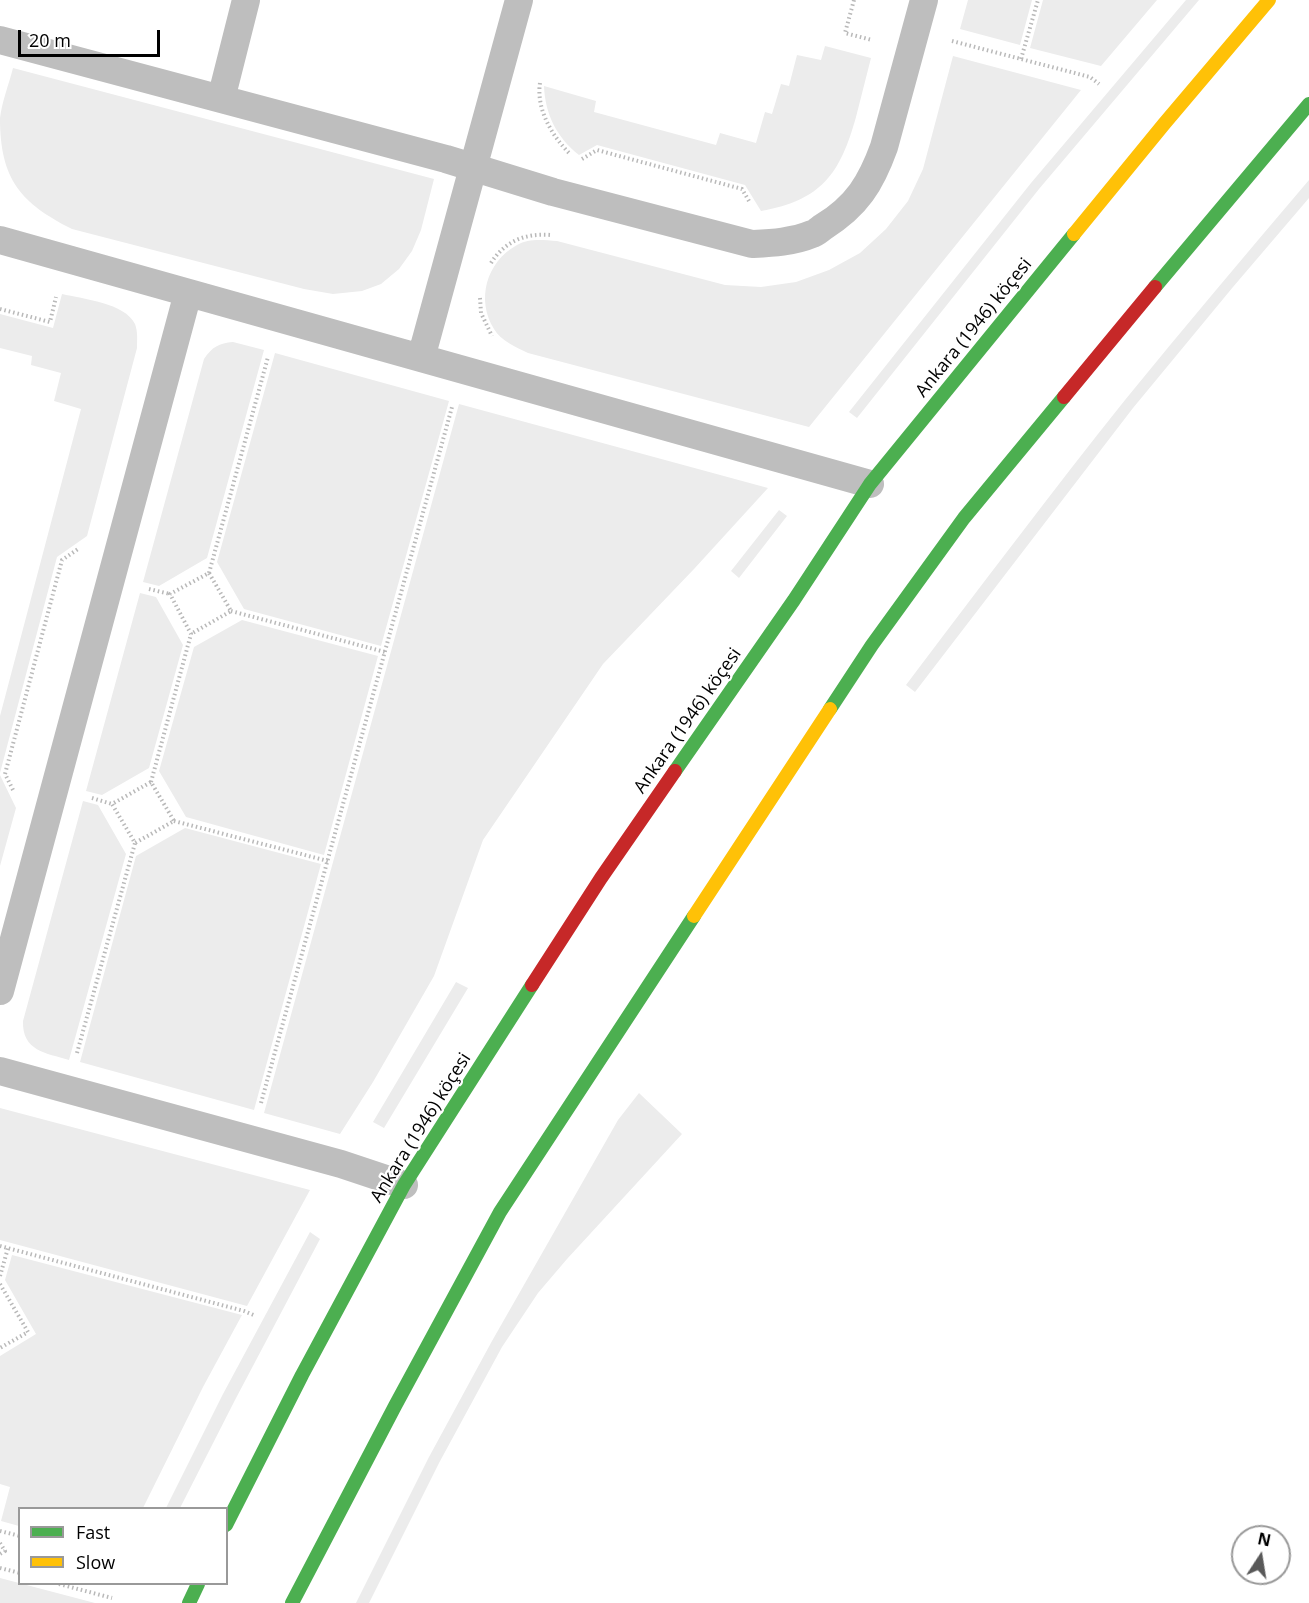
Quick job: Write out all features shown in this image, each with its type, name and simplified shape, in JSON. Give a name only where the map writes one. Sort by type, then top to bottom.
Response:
[{"type":"main road","name":"Ankara (1946) köçesi","points":[[228,1521],[302,1375],[404,1185],[601,878],[794,600],[870,484],[1164,124],[1269,0]]},
{"type":"main road","points":[[292,1603],[500,1212],[872,645],[964,518],[1213,216],[1309,104]]},
{"type":"main road","points":[[189,1603],[198,1585]]},
{"type":"lane","points":[[221,99],[246,0]]},
{"type":"lane","points":[[421,358],[519,0]]},
{"type":"lane","points":[[0,40],[473,166],[553,192],[752,244],[779,242],[812,234],[836,219],[858,199],[876,170],[884,147],[924,0]]},
{"type":"lane","points":[[0,240],[870,484]]},
{"type":"lane","points":[[0,991],[188,293]]},
{"type":"lane","points":[[0,1071],[341,1164],[404,1185]]},
{"type":"path","points":[[854,0],[845,33],[881,42]]},
{"type":"path","points":[[1021,59],[1038,0]]},
{"type":"path","points":[[951,41],[1090,77],[1099,84]]},
{"type":"path","points":[[539,86],[539,97],[547,122],[553,134],[573,157]]},
{"type":"path","points":[[578,161],[597,150],[742,189],[752,207]]},
{"type":"path","points":[[0,309],[50,322],[59,287]]},
{"type":"path","points":[[231,611],[209,573],[269,351]]},
{"type":"path","points":[[259,1112],[453,402]]},
{"type":"path","points":[[17,799],[5,774],[62,560],[84,544]]},
{"type":"path","points":[[142,587],[170,594],[209,573]]},
{"type":"path","points":[[112,804],[151,782],[191,633],[170,594]]},
{"type":"path","points":[[191,633],[231,611],[385,652]]},
{"type":"path","points":[[151,782],[174,821]]},
{"type":"path","points":[[85,796],[112,804],[135,843]]},
{"type":"path","points":[[75,1061],[135,843],[174,821],[328,861]]},
{"type":"path","points":[[0,1246],[256,1316]]},
{"type":"path","points":[[0,1276],[8,1248]]},
{"type":"path","points":[[0,1284],[28,1332],[0,1348]]},
{"type":"path","points":[[0,1531],[18,1536]]},
{"type":"path","points":[[0,1543],[5,1551],[0,1554]]},
{"type":"path","points":[[0,1568],[18,1572]]},
{"type":"path","points":[[63,1585],[112,1598]]},
{"type":"shaded area","points":[[968,0],[1032,0],[1020,45],[960,29]]},
{"type":"shaded area","points":[[1043,0],[1157,0],[1101,66],[1030,48]]},
{"type":"shaded area","points":[[1186,0],[1199,0],[1039,189],[857,418],[849,412],[1031,183]]},
{"type":"shaded area","points":[[825,46],[871,58],[850,137],[835,169],[814,191],[799,200],[761,211],[745,185],[597,145],[579,155],[564,141],[554,125],[545,96],[544,86],[596,101],[594,112],[716,145],[720,133],[756,143],[765,112],[772,114],[781,84],[789,86],[797,55],[821,60]]},
{"type":"shaded area","points":[[953,56],[1081,90],[809,427],[528,353],[505,340],[494,329],[489,318],[485,294],[491,271],[506,252],[526,241],[557,241],[725,285],[761,287],[796,282],[829,270],[860,253],[886,229],[908,201],[923,169]]},
{"type":"shaded area","points":[[13,68],[434,179],[421,230],[412,251],[399,269],[381,284],[362,291],[333,294],[304,289],[72,229],[27,199],[9,174],[1,140],[0,118]]},
{"type":"shaded area","points":[[1309,180],[1309,198],[1133,408],[915,692],[906,685],[1125,400]]},
{"type":"shaded area","points":[[62,294],[103,303],[122,311],[135,324],[137,348],[87,536],[57,557],[0,773],[0,716],[81,409],[54,401],[61,373],[31,365],[32,356],[0,348],[0,314],[53,328]]},
{"type":"shaded area","points":[[233,342],[264,350],[207,558],[159,586],[143,582],[204,359],[216,346]]},
{"type":"shaded area","points":[[275,353],[449,401],[381,646],[244,609],[217,562]]},
{"type":"shaded area","points":[[459,404],[768,488],[603,664],[483,840],[434,976],[340,1134],[264,1113]]},
{"type":"shaded area","points":[[779,510],[787,516],[739,578],[731,571]]},
{"type":"shaded area","points":[[140,593],[156,597],[183,645],[149,768],[102,795],[86,791]]},
{"type":"shaded area","points":[[242,620],[378,656],[324,855],[186,817],[159,771],[194,647]]},
{"type":"shaded area","points":[[0,775],[16,808],[0,866]]},
{"type":"shaded area","points":[[83,801],[98,805],[126,854],[69,1060],[31,1045],[24,1031],[23,1021]]},
{"type":"shaded area","points":[[185,828],[321,864],[254,1110],[80,1062],[136,856]]},
{"type":"shaded area","points":[[456,982],[468,988],[384,1128],[373,1122]]},
{"type":"shaded area","points":[[639,1093],[682,1134],[538,1293],[502,1347],[439,1463],[369,1603],[356,1603],[429,1457],[492,1341],[618,1120]]},
{"type":"shaded area","points":[[0,1108],[310,1190],[247,1306],[0,1240]]},
{"type":"shaded area","points":[[310,1232],[320,1239],[181,1507],[166,1507],[223,1394]]},
{"type":"shaded area","points":[[12,1255],[242,1315],[203,1387],[143,1507],[18,1507],[18,1526],[1,1521],[10,1487],[0,1484],[0,1356],[36,1334],[5,1280]]},
{"type":"shaded area","points":[[0,1578],[18,1583],[18,1585],[27,1585],[95,1603],[0,1603]]},
{"type":"traffic: fast","points":[[1155,287],[1309,104]]},
{"type":"traffic: fast","points":[[675,771],[794,600],[870,484],[1074,234]]},
{"type":"traffic: fast","points":[[830,709],[872,645],[964,518],[1064,397]]},
{"type":"traffic: fast","points":[[292,1603],[500,1212],[694,916]]},
{"type":"traffic: fast","points":[[228,1521],[302,1375],[404,1185],[532,985]]},
{"type":"traffic: fast","points":[[189,1603],[198,1585]]},
{"type":"traffic: slow","points":[[1074,234],[1269,0]]},
{"type":"traffic: slow","points":[[694,916],[830,709]]},
{"type":"traffic: jam","points":[[1064,397],[1155,287]]},
{"type":"traffic: jam","points":[[532,985],[601,878],[675,771]]}]
